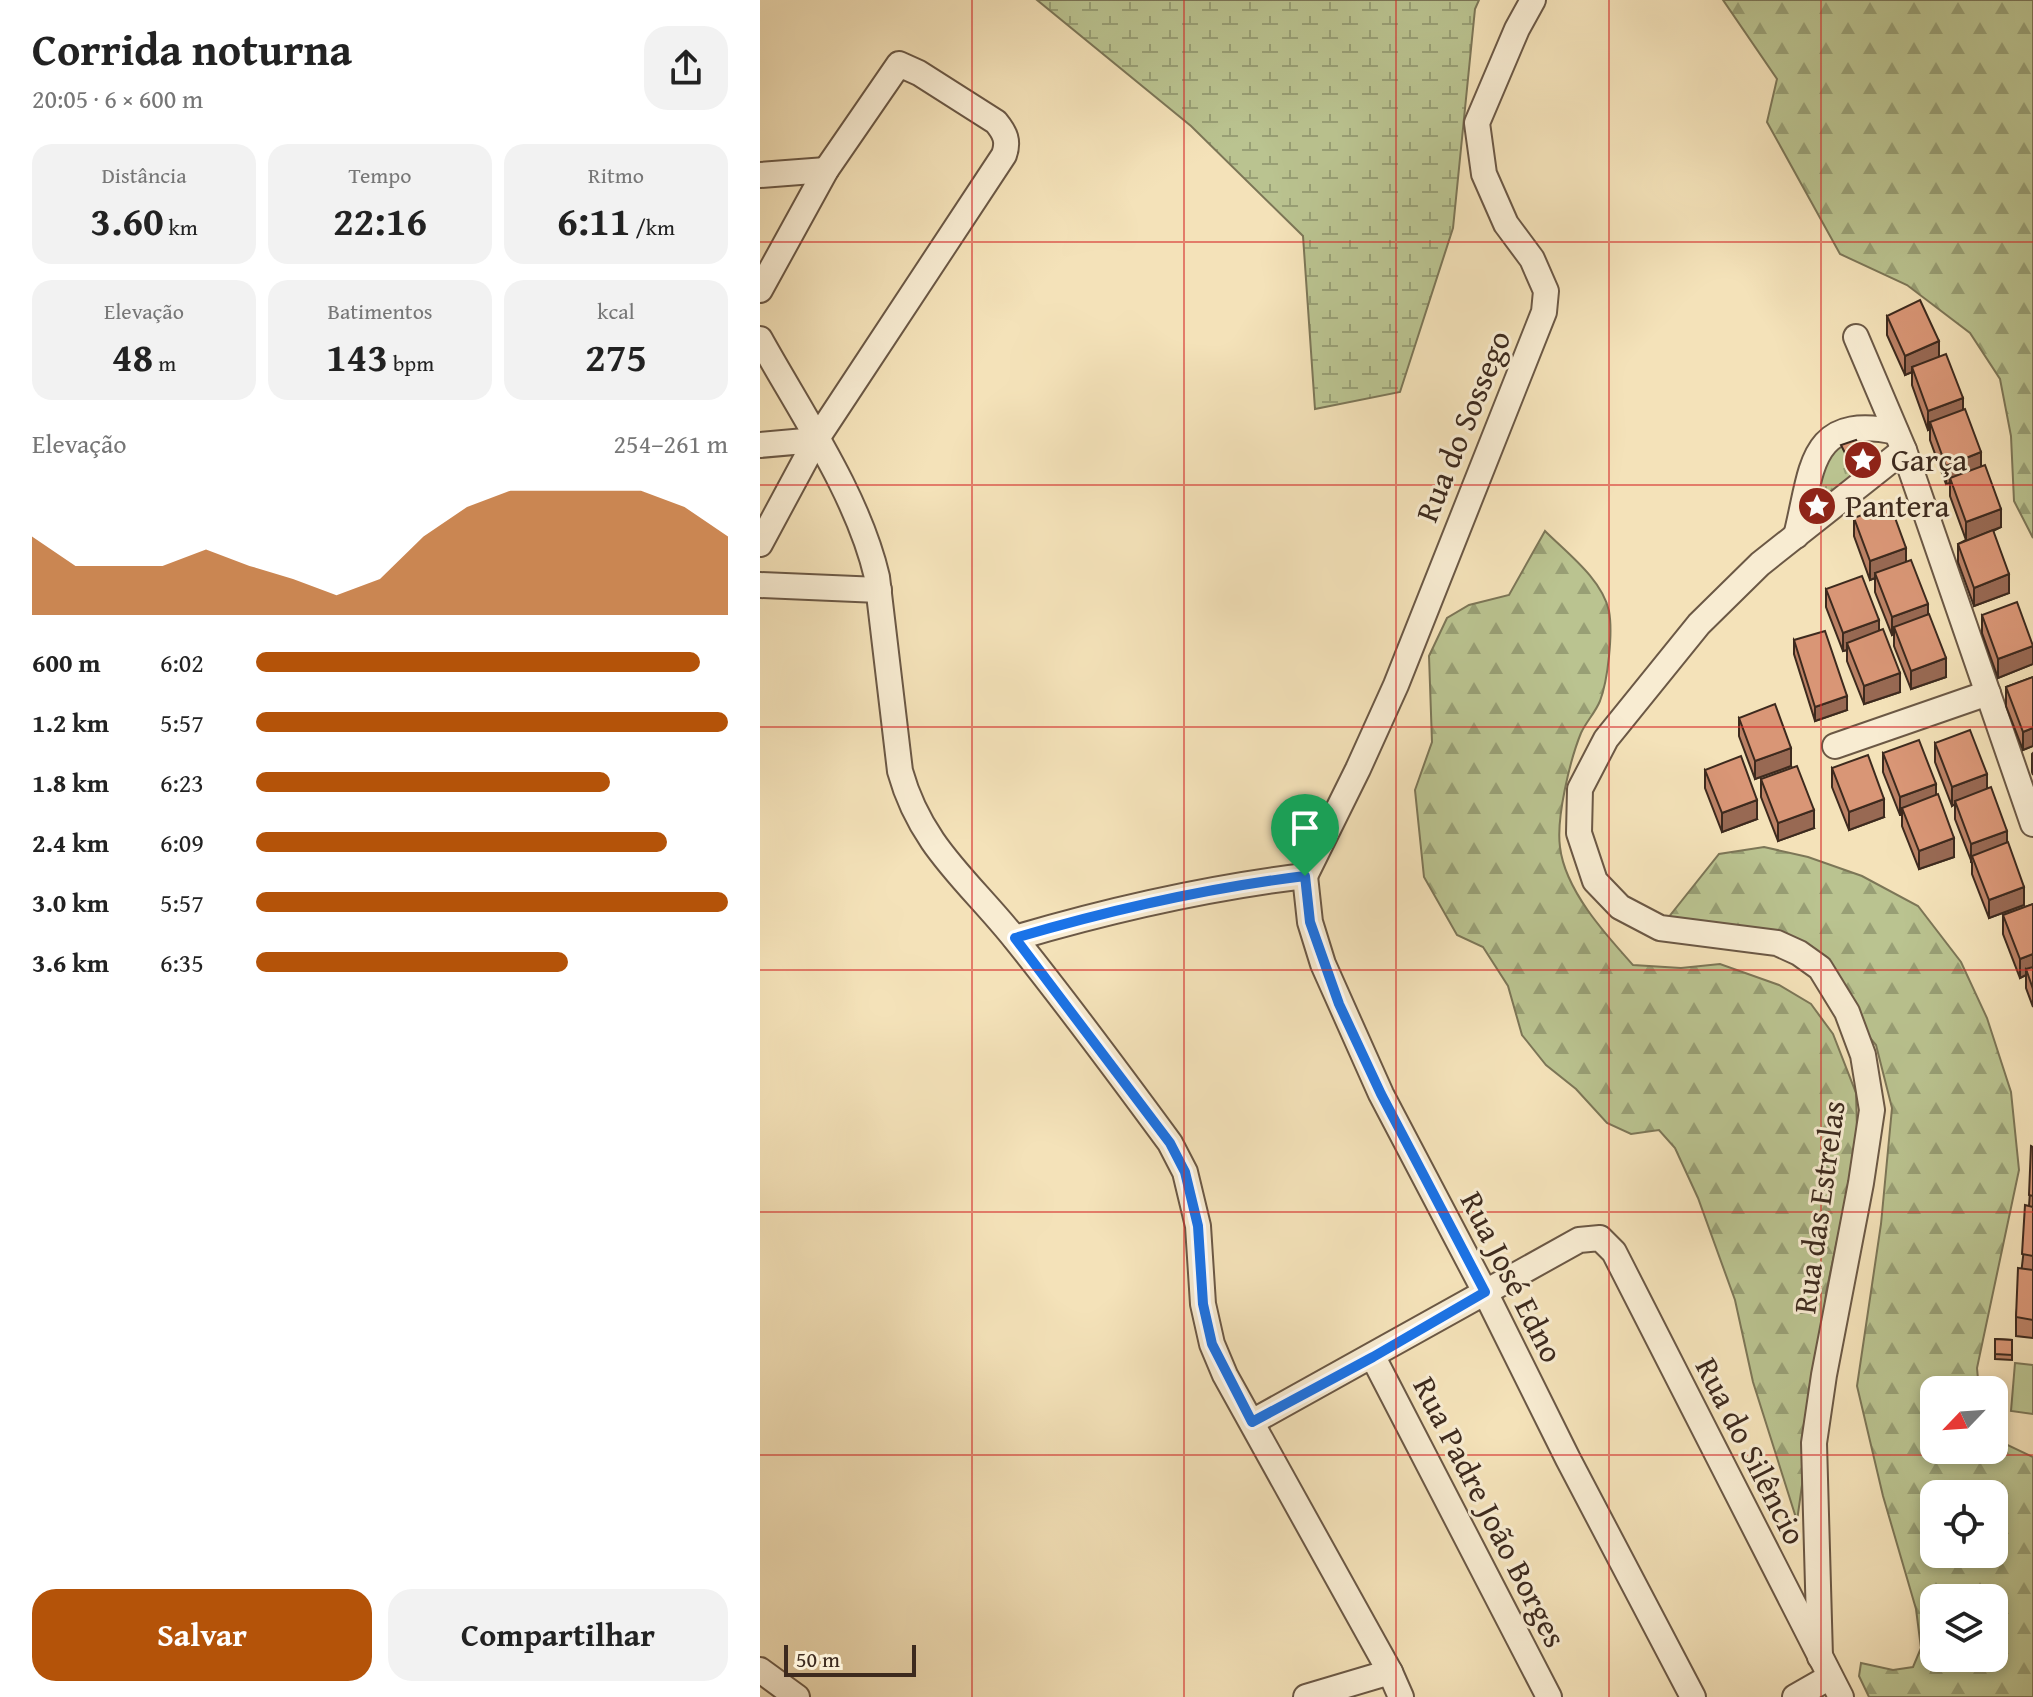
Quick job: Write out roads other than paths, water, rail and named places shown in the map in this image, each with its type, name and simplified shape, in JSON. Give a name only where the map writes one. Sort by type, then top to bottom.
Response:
[{"type":"street","name":"Rua do Sossego","points":[[1305,876],[1396,685],[1544,312],[1546,291],[1532,259],[1506,224],[1484,174],[1477,123],[1517,29],[1533,0]]},
{"type":"street","points":[[760,290],[826,170],[899,64],[919,73],[996,122],[1005,133],[1007,146],[1004,155],[816,440],[760,544]]},
{"type":"street","points":[[760,175],[826,170]]},
{"type":"street","points":[[1856,337],[1900,441],[2033,824]]},
{"type":"street","points":[[760,339],[850,498],[870,548],[879,590],[900,771],[909,802],[927,835],[1015,938],[1170,1143],[1185,1172],[1198,1226],[1203,1304],[1212,1344],[1401,1697]]},
{"type":"street","points":[[1796,536],[1816,457],[1823,443],[1843,429],[1869,426],[1900,441]]},
{"type":"street","points":[[760,445],[816,440]]},
{"type":"street","name":"Rua das Estrelas","points":[[1830,1677],[1814,1443],[1872,1110],[1863,1055],[1847,1012],[1820,968],[1810,960],[1777,943],[1660,928],[1620,907],[1595,881],[1579,833],[1580,789],[1606,739],[1699,624],[1760,564],[1796,536],[1900,441]]},
{"type":"street","points":[[760,585],[879,590]]},
{"type":"street","points":[[1835,746],[1988,693]]},
{"type":"street","points":[[1015,938],[1061,924],[1224,887],[1305,876]]},
{"type":"street","name":"Rua José Edno","points":[[1305,876],[1310,922],[1339,1004],[1381,1094],[1693,1697]]},
{"type":"street","name":"Rua do Silêncio","points":[[1485,1292],[1579,1240],[1600,1238],[1614,1252],[1830,1677]]},
{"type":"street","points":[[1252,1422],[1485,1292]]},
{"type":"street","name":"Rua Padre João Borges","points":[[1373,1357],[1549,1697]]},
{"type":"street","points":[[760,1670],[797,1697]]},
{"type":"street","points":[[1306,1697],[1390,1672]]},
{"type":"street","points":[[1795,1697],[1830,1677]]},
{"type":"place","name":"Garça","points":[[1863,460]]},
{"type":"place","name":"Pantera","points":[[1817,506]]}]
